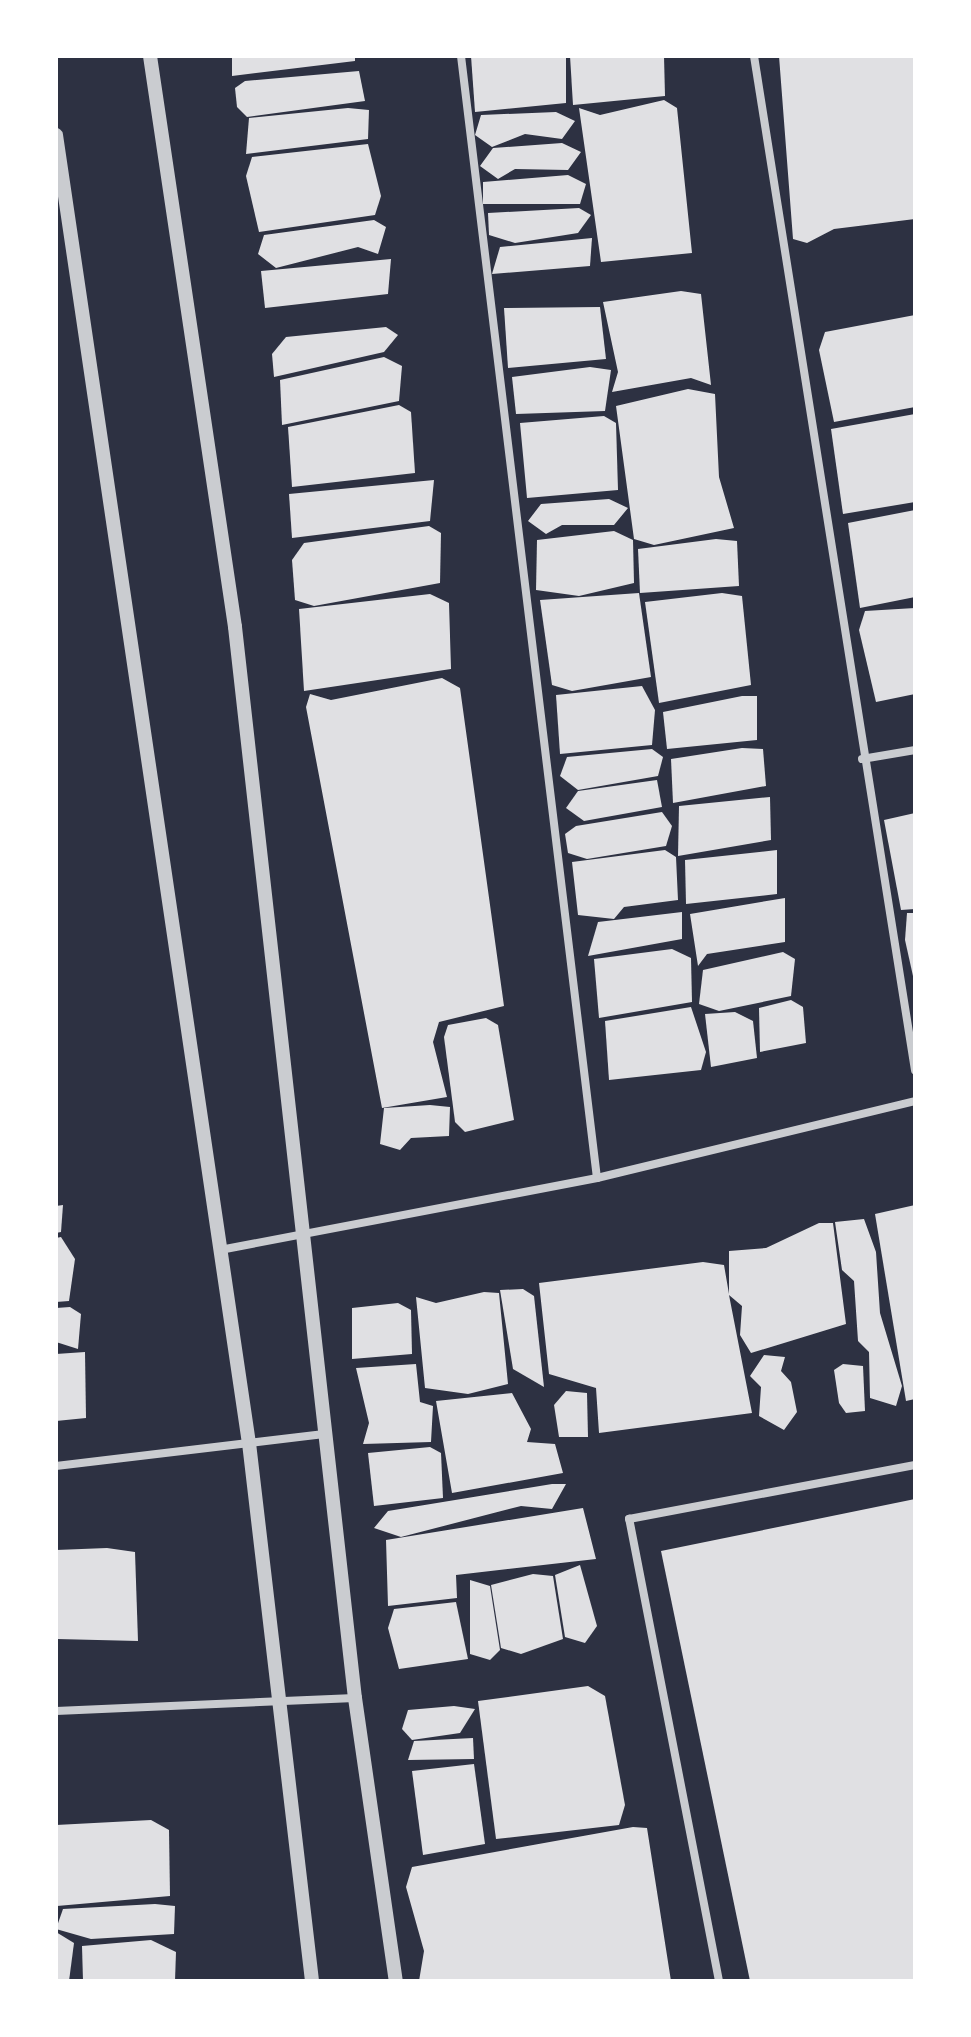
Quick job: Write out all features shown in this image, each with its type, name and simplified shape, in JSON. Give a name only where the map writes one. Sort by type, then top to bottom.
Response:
[{"type":"street","points":[[150,56],[235,627],[300,1235],[355,1698],[396,1981]]},
{"type":"street","points":[[461,56],[597,1178]]},
{"type":"street","points":[[754,56],[862,759],[915,1070]]},
{"type":"street","points":[[56,135],[249,1443],[312,1981]]},
{"type":"street","points":[[862,759],[915,750]]},
{"type":"street","points":[[220,1250],[597,1178],[915,1101]]},
{"type":"street","points":[[56,1466],[324,1434]]},
{"type":"street","points":[[719,1981],[629,1519],[915,1465]]},
{"type":"street","points":[[56,1711],[355,1698]]},
{"type":"building","points":[[232,56],[355,56],[355,61],[232,76]]},
{"type":"building","points":[[471,56],[566,56],[566,103],[475,112]]},
{"type":"building","points":[[570,56],[664,56],[665,96],[573,105]]},
{"type":"building","points":[[779,56],[915,56],[915,219],[834,229],[807,243],[793,239]]},
{"type":"building","points":[[359,71],[365,101],[247,117],[237,107],[235,88],[245,81]]},
{"type":"building","points":[[664,100],[677,108],[692,253],[601,262],[579,108],[600,115]]},
{"type":"building","points":[[348,108],[369,110],[368,139],[246,154],[249,118]]},
{"type":"building","points":[[556,112],[575,121],[562,139],[525,134],[492,147],[475,135],[481,115]]},
{"type":"building","points":[[562,143],[581,152],[568,170],[515,169],[498,179],[480,166],[493,148]]},
{"type":"building","points":[[368,144],[381,196],[375,215],[259,232],[246,176],[252,157]]},
{"type":"building","points":[[568,175],[586,184],[580,204],[483,204],[483,182]]},
{"type":"building","points":[[579,208],[591,215],[578,233],[515,243],[489,235],[488,213]]},
{"type":"building","points":[[374,220],[386,227],[378,254],[358,247],[276,268],[258,254],[264,235]]},
{"type":"building","points":[[592,238],[590,266],[492,274],[500,247]]},
{"type":"building","points":[[391,259],[388,294],[265,308],[261,271]]},
{"type":"building","points":[[681,291],[701,294],[711,385],[691,378],[612,392],[618,372],[603,302]]},
{"type":"building","points":[[600,307],[606,359],[508,368],[504,308]]},
{"type":"building","points":[[915,315],[915,407],[834,422],[819,350],[825,332]]},
{"type":"building","points":[[386,327],[398,335],[384,352],[274,377],[272,354],[286,337]]},
{"type":"building","points":[[384,357],[402,366],[399,401],[282,425],[280,380]]},
{"type":"building","points":[[590,367],[611,370],[605,411],[516,414],[512,377]]},
{"type":"building","points":[[688,389],[715,394],[719,477],[734,528],[654,545],[634,539],[616,406]]},
{"type":"building","points":[[399,405],[411,412],[415,473],[292,487],[288,427]]},
{"type":"building","points":[[915,414],[915,502],[843,514],[831,429]]},
{"type":"building","points":[[604,416],[616,423],[618,490],[527,498],[520,423]]},
{"type":"building","points":[[434,480],[430,521],[292,538],[289,494]]},
{"type":"building","points":[[609,499],[628,508],[614,525],[562,525],[546,534],[528,521],[541,504]]},
{"type":"building","points":[[915,510],[915,597],[860,608],[848,523]]},
{"type":"building","points":[[429,526],[441,533],[440,583],[314,606],[295,600],[292,560],[304,543]]},
{"type":"building","points":[[614,531],[633,540],[634,583],[579,596],[536,590],[537,540]]},
{"type":"building","points":[[716,539],[737,541],[739,586],[640,593],[638,549]]},
{"type":"building","points":[[639,593],[651,677],[572,691],[552,685],[540,600]]},
{"type":"building","points":[[722,593],[742,596],[751,685],[659,703],[645,602]]},
{"type":"building","points":[[430,594],[449,603],[451,669],[304,691],[299,609]]},
{"type":"building","points":[[915,608],[915,694],[876,702],[859,630],[865,611]]},
{"type":"building","points":[[442,678],[460,688],[504,1006],[439,1022],[433,1042],[447,1097],[382,1108],[306,707],[310,694],[331,700]]},
{"type":"building","points":[[642,686],[655,710],[652,745],[560,754],[556,695]]},
{"type":"building","points":[[742,696],[757,696],[757,740],[667,749],[663,712]]},
{"type":"building","points":[[742,748],[763,749],[766,786],[673,803],[671,759]]},
{"type":"building","points":[[652,749],[663,757],[658,776],[578,790],[560,776],[567,757]]},
{"type":"building","points":[[657,780],[662,807],[584,821],[566,808],[578,791]]},
{"type":"building","points":[[770,797],[771,840],[678,856],[679,806]]},
{"type":"building","points":[[662,812],[672,826],[666,846],[587,859],[568,853],[565,834],[576,826]]},
{"type":"building","points":[[915,813],[915,909],[901,910],[884,820]]},
{"type":"building","points":[[665,850],[676,857],[678,900],[624,907],[614,919],[578,915],[572,862]]},
{"type":"building","points":[[777,850],[777,894],[686,904],[685,860]]},
{"type":"building","points":[[785,898],[785,942],[707,954],[698,966],[690,914]]},
{"type":"building","points":[[682,912],[682,939],[588,956],[598,922]]},
{"type":"building","points":[[907,913],[915,913],[915,985],[905,940]]},
{"type":"building","points":[[672,949],[691,958],[692,1002],[599,1018],[594,959]]},
{"type":"building","points":[[783,952],[795,959],[791,996],[719,1011],[699,1004],[703,970]]},
{"type":"building","points":[[791,1000],[803,1007],[806,1043],[760,1052],[759,1008]]},
{"type":"building","points":[[691,1007],[706,1052],[701,1070],[609,1080],[605,1021]]},
{"type":"building","points":[[735,1012],[753,1021],[757,1058],[711,1067],[705,1014]]},
{"type":"building","points":[[486,1018],[498,1025],[514,1120],[465,1132],[455,1122],[444,1037],[448,1025]]},
{"type":"building","points":[[450,1107],[449,1136],[411,1138],[400,1150],[380,1144],[384,1108]]},
{"type":"building","points":[[63,1205],[61,1232],[56,1233],[56,1206]]},
{"type":"building","points":[[915,1205],[915,1399],[906,1401],[875,1214]]},
{"type":"building","points":[[864,1219],[876,1252],[880,1313],[902,1386],[896,1406],[870,1398],[869,1352],[858,1341],[854,1281],[842,1270],[835,1222]]},
{"type":"building","points":[[819,1223],[833,1223],[846,1324],[751,1353],[740,1335],[742,1306],[729,1295],[752,1413],[599,1433],[596,1388],[549,1374],[539,1283],[703,1262],[724,1265],[729,1294],[729,1251],[766,1248]]},
{"type":"building","points":[[61,1237],[75,1259],[69,1301],[56,1302],[56,1238]]},
{"type":"building","points":[[523,1289],[534,1296],[544,1387],[513,1369],[500,1290]]},
{"type":"building","points":[[484,1292],[499,1293],[508,1384],[468,1394],[425,1388],[416,1297],[436,1303]]},
{"type":"building","points":[[398,1303],[411,1310],[412,1354],[352,1359],[352,1308]]},
{"type":"building","points":[[70,1307],[81,1314],[78,1349],[56,1342],[56,1308]]},
{"type":"building","points":[[85,1352],[86,1418],[56,1421],[56,1354]]},
{"type":"building","points":[[764,1355],[785,1357],[781,1371],[791,1382],[797,1412],[784,1430],[759,1416],[761,1387],[750,1376]]},
{"type":"building","points":[[416,1364],[420,1402],[433,1406],[431,1442],[363,1444],[369,1423],[356,1368]]},
{"type":"building","points":[[843,1364],[863,1366],[865,1411],[846,1413],[839,1403],[834,1370]]},
{"type":"building","points":[[566,1391],[587,1393],[588,1437],[559,1437],[554,1405]]},
{"type":"building","points":[[512,1393],[531,1429],[527,1442],[555,1444],[563,1473],[452,1493],[436,1401]]},
{"type":"building","points":[[430,1447],[441,1453],[443,1498],[374,1506],[368,1453]]},
{"type":"building","points":[[566,1484],[552,1509],[521,1506],[401,1537],[374,1528],[388,1511]]},
{"type":"building","points":[[915,1499],[915,1981],[750,1981],[661,1551]]},
{"type":"building","points":[[583,1508],[596,1559],[456,1575],[457,1598],[388,1606],[386,1540]]},
{"type":"building","points":[[107,1548],[135,1552],[138,1641],[57,1639],[56,1550]]},
{"type":"building","points":[[580,1565],[597,1626],[585,1643],[565,1637],[555,1575]]},
{"type":"building","points":[[533,1574],[553,1576],[563,1639],[521,1654],[501,1648],[491,1585]]},
{"type":"building","points":[[470,1580],[490,1586],[500,1650],[490,1660],[470,1654]]},
{"type":"building","points":[[456,1602],[468,1659],[399,1669],[388,1628],[394,1609]]},
{"type":"building","points":[[588,1686],[605,1696],[625,1805],[619,1825],[496,1839],[478,1701]]},
{"type":"building","points":[[454,1706],[475,1709],[460,1733],[412,1740],[402,1729],[408,1710]]},
{"type":"building","points":[[473,1738],[474,1759],[408,1760],[414,1741]]},
{"type":"building","points":[[474,1764],[485,1844],[423,1855],[412,1771]]},
{"type":"building","points":[[151,1820],[169,1830],[170,1896],[57,1906],[56,1825]]},
{"type":"building","points":[[633,1827],[647,1828],[671,1981],[419,1981],[424,1951],[406,1887],[412,1867]]},
{"type":"building","points":[[155,1904],[175,1906],[174,1934],[91,1939],[56,1929],[63,1909]]},
{"type":"building","points":[[56,1932],[74,1943],[69,1981],[56,1981]]},
{"type":"building","points":[[151,1940],[176,1952],[175,1981],[83,1981],[82,1946]]}]
